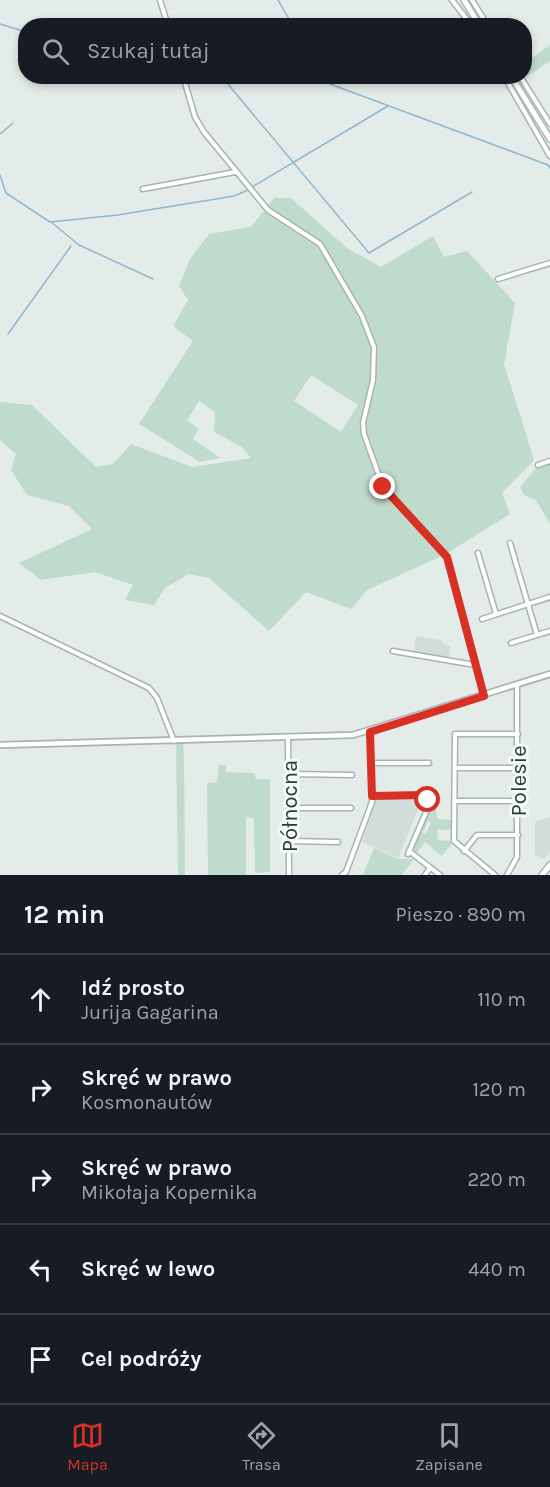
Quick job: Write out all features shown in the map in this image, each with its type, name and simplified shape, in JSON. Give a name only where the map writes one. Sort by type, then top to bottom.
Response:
[{"type":"main road","points":[[464,0],[475,18]]},
{"type":"main road","points":[[516,84],[550,139]]},
{"type":"main road","points":[[542,875],[550,865]]},
{"type":"street","points":[[160,0],[166,18]]},
{"type":"street","points":[[452,0],[466,18]]},
{"type":"street","points":[[472,0],[483,18]]},
{"type":"street","points":[[185,84],[195,117],[235,172],[268,210],[320,244],[362,316],[374,347],[373,380],[363,423],[364,434],[383,487],[447,557],[484,696]]},
{"type":"street","points":[[509,84],[550,156]]},
{"type":"street","points":[[525,84],[550,124]]},
{"type":"street","points":[[143,189],[235,172]]},
{"type":"street","points":[[498,279],[550,263]]},
{"type":"street","points":[[538,465],[550,461]]},
{"type":"street","points":[[510,543],[537,635]]},
{"type":"street","points":[[478,553],[496,614]]},
{"type":"street","points":[[482,619],[550,597]]},
{"type":"street","points":[[0,616],[146,687],[155,695],[174,741]]},
{"type":"street","points":[[511,644],[550,632]]},
{"type":"street","points":[[393,651],[475,665]]},
{"type":"street","points":[[0,745],[348,735],[370,732],[550,675]]},
{"type":"street","name":"Polesie","points":[[507,875],[517,859],[517,685]]},
{"type":"street","points":[[342,875],[346,872],[365,826],[372,796],[370,732]]},
{"type":"street","points":[[495,875],[456,844],[454,838],[455,734],[518,734]]},
{"type":"street","name":"Północna","points":[[288,737],[289,875]]},
{"type":"street","points":[[372,763],[429,763]]},
{"type":"street","points":[[455,768],[518,768]]},
{"type":"street","points":[[289,774],[352,775]]},
{"type":"street","points":[[372,796],[426,796],[428,808],[409,853],[440,875]]},
{"type":"street","points":[[454,801],[517,801]]},
{"type":"street","points":[[290,808],[351,808]]},
{"type":"street","points":[[464,851],[477,835],[518,835]]},
{"type":"street","points":[[289,841],[338,842]]},
{"type":"street","points":[[425,875],[430,868]]},
{"type":"shaded area","points":[[416,636],[441,640],[443,644],[451,646],[449,659],[414,654]]},
{"type":"shaded area","points":[[423,797],[398,858],[362,842],[376,799]]},
{"type":"shaded area","points":[[550,817],[550,851],[544,859],[535,855],[535,822]]},
{"type":"green space","points":[[550,45],[550,61],[532,73],[532,58]]},
{"type":"green space","points":[[274,198],[291,198],[347,248],[381,267],[433,236],[444,257],[467,251],[515,303],[504,364],[534,460],[502,493],[510,514],[446,554],[367,590],[351,609],[306,592],[269,631],[209,578],[189,574],[165,588],[154,605],[125,600],[133,585],[95,572],[41,580],[19,563],[92,529],[69,506],[27,495],[11,470],[16,454],[0,440],[0,402],[32,405],[96,467],[113,464],[131,444],[192,467],[251,458],[242,447],[214,432],[215,412],[199,401],[187,420],[199,429],[193,439],[220,458],[200,462],[139,424],[193,341],[173,326],[188,300],[179,286],[190,259],[209,234],[251,227]],"holes":[[[311,375],[358,405],[341,432],[294,401]]]},
{"type":"green space","points":[[550,463],[550,524],[536,500],[524,495],[520,487],[537,467]]},
{"type":"green space","points":[[176,743],[183,743],[184,756],[185,875],[178,875]]},
{"type":"green space","points":[[219,765],[226,765],[226,772],[254,773],[256,779],[270,779],[270,872],[255,873],[254,818],[246,817],[246,875],[208,875],[207,783],[217,782]]},
{"type":"green space","points":[[429,792],[438,792],[435,800],[437,819],[451,820],[451,830],[437,830],[438,840],[451,841],[451,845],[442,856],[425,842],[417,853],[412,850],[420,831],[426,834],[431,822],[428,821],[424,831],[420,830],[429,810]]},
{"type":"green space","points":[[374,848],[398,859],[414,859],[402,875],[363,875]]},
{"type":"waterway","points":[[278,0],[288,18]]},
{"type":"waterway","points":[[0,24],[18,30]]},
{"type":"waterway","points":[[228,84],[369,253],[472,192]]},
{"type":"waterway","points":[[330,84],[548,165],[550,168]]},
{"type":"waterway","points":[[252,187],[388,106]]},
{"type":"waterway","points":[[0,134],[13,123]]},
{"type":"waterway","points":[[0,175],[6,193],[50,222],[118,215],[234,196],[248,190]]},
{"type":"waterway","points":[[51,222],[79,245],[153,279]]},
{"type":"waterway","points":[[8,334],[71,246]]},
{"type":"route","points":[[383,487],[429,534],[450,562],[484,696],[370,732],[372,796],[424,795],[428,800]]}]
